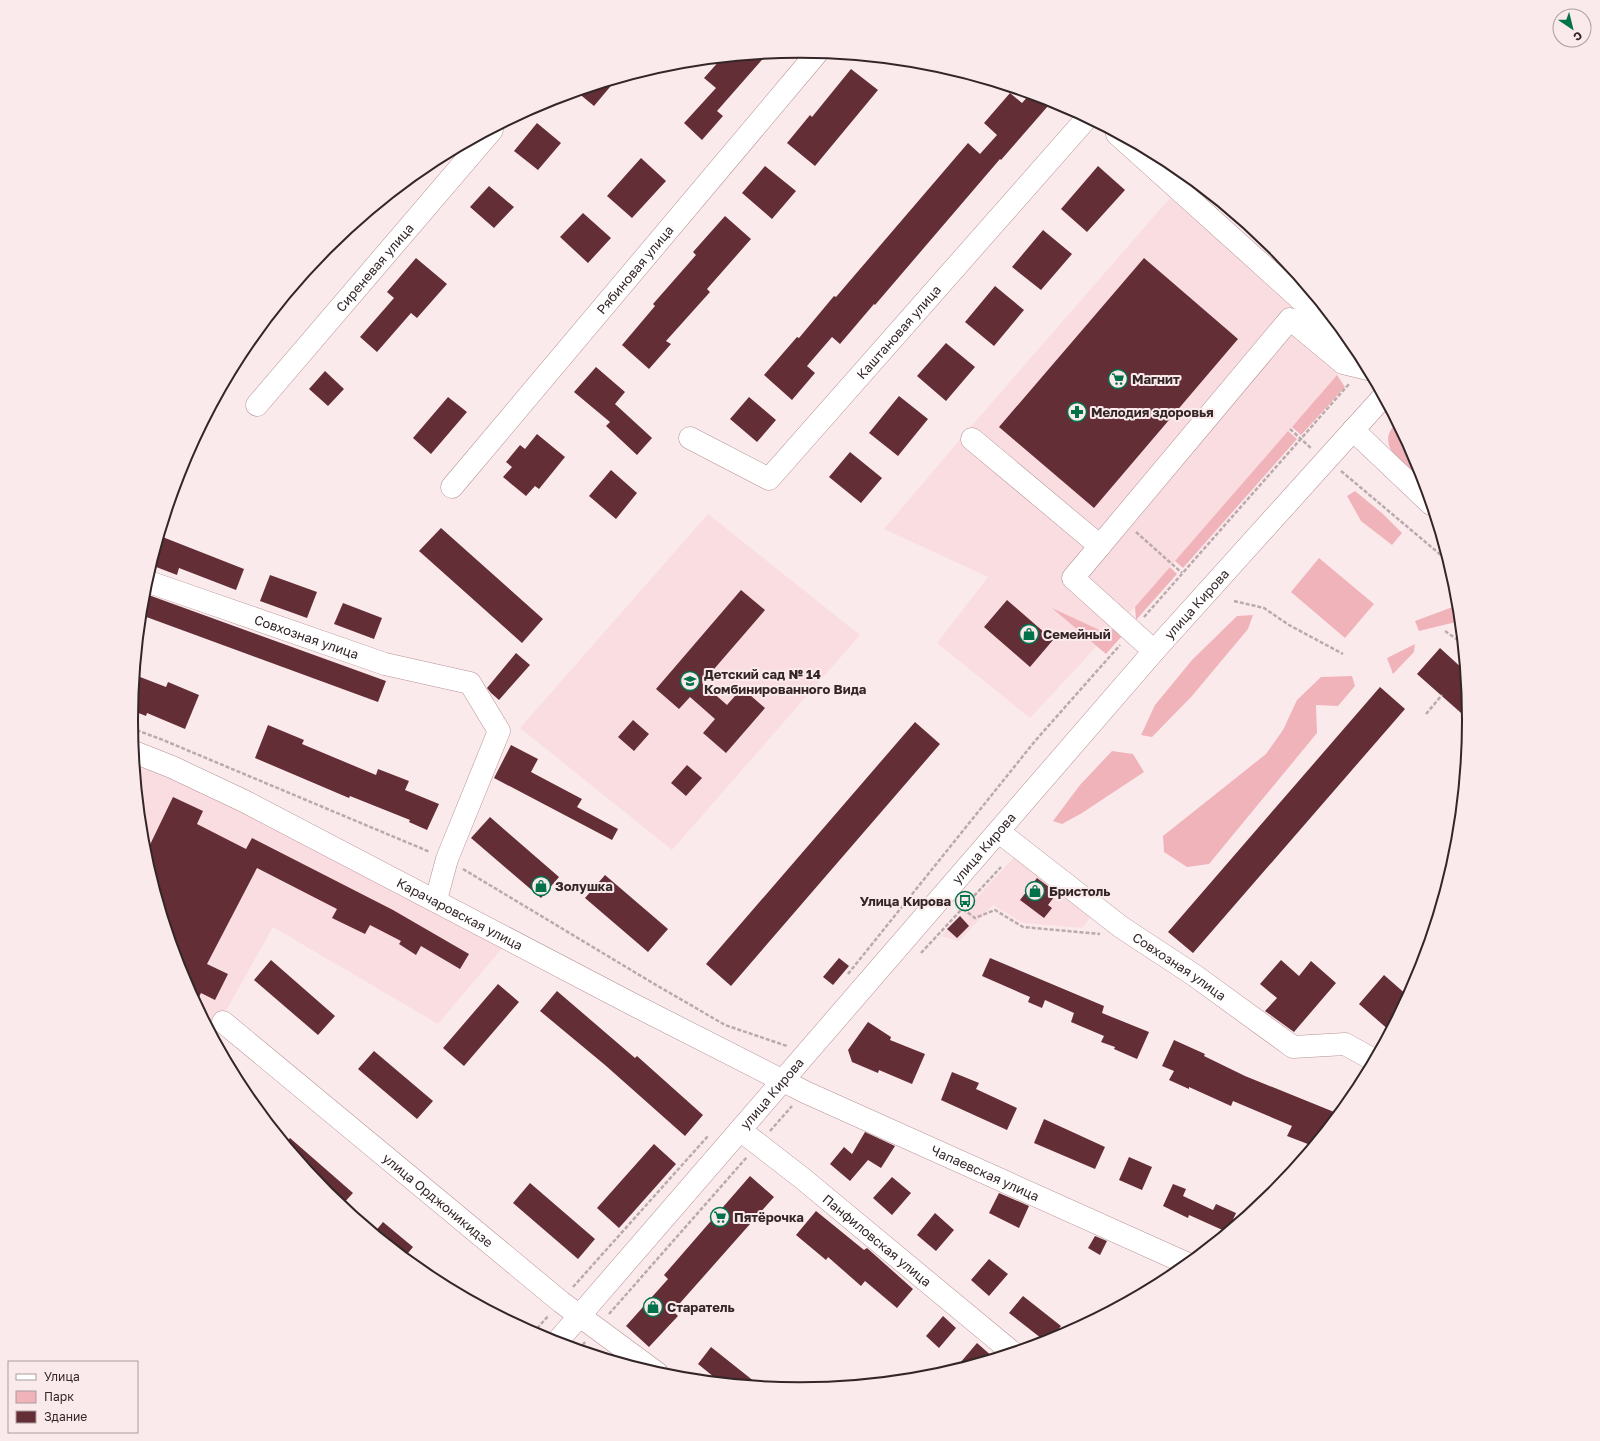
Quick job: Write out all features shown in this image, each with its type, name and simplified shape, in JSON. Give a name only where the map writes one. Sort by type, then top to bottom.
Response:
[{"type":"street","name":"Рябиновая улица","points":[[452,487],[813,58]]},
{"type":"street","name":"Каштановая улица","points":[[690,438],[769,479],[1084,122]]},
{"type":"street","name":"Сиреневая улица","points":[[257,405],[485,138]]},
{"type":"street","points":[[1131,147],[1351,351]]},
{"type":"street","points":[[1154,651],[1073,578],[1290,318],[1342,363],[1358,363]]},
{"type":"street","name":"улица Кирова","points":[[560,1338],[1154,651],[1380,400]]},
{"type":"street","points":[[1353,430],[1423,497]]},
{"type":"street","points":[[972,439],[1100,546]]},
{"type":"street","name":"Совхозная улица","points":[[152,583],[385,664],[470,683],[499,731],[447,859]]},
{"type":"street","name":"Карачаровская улица","points":[[139,754],[172,767],[244,801],[436,900],[634,1005],[784,1080]]},
{"type":"street","name":"Совхозная улица","points":[[999,832],[1121,927],[1194,975],[1293,1047],[1345,1044],[1370,1058]]},
{"type":"street","points":[[436,900],[447,859]]},
{"type":"street","name":"улица Орджоникидзе","points":[[223,1022],[560,1302],[580,1315],[645,1364]]},
{"type":"street","name":"Чапаевская улица","points":[[784,1080],[805,1092],[1182,1261]]},
{"type":"street","name":"Панфиловская улица","points":[[740,1130],[802,1178],[1009,1349]]},
{"type":"path","points":[[843,980],[1035,741],[1301,439],[1360,367]]},
{"type":"path","points":[[1290,429],[1442,556]]},
{"type":"path","points":[[1122,520],[1182,573]]},
{"type":"path","points":[[1234,601],[1264,608],[1289,624],[1343,654]]},
{"type":"path","points":[[1444,631],[1458,640]]},
{"type":"path","points":[[1426,714],[1442,695]]},
{"type":"path","points":[[138,731],[447,859],[725,1025],[789,1047],[785,1050]]},
{"type":"path","points":[[963,909],[975,918],[996,910],[1023,927],[1108,935]]},
{"type":"path","points":[[537,1329],[713,1130]]},
{"type":"shaded area","points":[[1170,198],[1346,354],[1337,375],[1292,427],[1135,607],[1030,718],[937,643],[988,577],[884,529],[974,423]]},
{"type":"shaded area","name":"Детский сад № 14 Комбинированного Вида","points":[[708,514],[860,635],[672,850],[520,728]]},
{"type":"shaded area","points":[[139,763],[166,772],[504,946],[438,1024],[273,927],[227,1009],[210,1021],[188,974],[173,933],[160,892],[150,850],[143,807]]},
{"type":"shaded area","points":[[1018,853],[1094,913],[1082,928],[1023,923],[993,905],[959,941],[941,936]]},
{"type":"green space","points":[[1337,375],[1345,387],[1301,435],[1292,427]]},
{"type":"green space","points":[[1394,427],[1415,475],[1402,464],[1390,448],[1388,440],[1390,431]]},
{"type":"green space","points":[[1288,431],[1297,439],[1183,568],[1175,561]]},
{"type":"green space","points":[[1355,491],[1383,514],[1402,533],[1392,545],[1361,521],[1347,496]]},
{"type":"green space","points":[[1319,558],[1374,604],[1345,638],[1291,592]]},
{"type":"green space","points":[[1170,567],[1177,574],[1136,620],[1135,607]]},
{"type":"green space","points":[[1453,607],[1455,622],[1419,631],[1415,621]]},
{"type":"green space","points":[[1052,608],[1108,634],[1113,629],[1122,636],[1106,654]]},
{"type":"green space","points":[[1253,615],[1248,629],[1192,696],[1152,737],[1141,735],[1155,705],[1192,660],[1237,616]]},
{"type":"green space","points":[[1415,644],[1414,652],[1393,674],[1387,658]]},
{"type":"green space","points":[[1352,676],[1355,686],[1338,706],[1316,705],[1317,733],[1209,864],[1187,867],[1164,852],[1163,836],[1266,754],[1283,730],[1297,700],[1321,677]]},
{"type":"green space","points":[[1112,751],[1133,754],[1144,772],[1082,813],[1062,824],[1053,821],[1080,785]]},
{"type":"building","points":[[763,59],[717,111],[723,116],[702,140],[684,123],[716,88],[704,78],[717,64]]},
{"type":"building","points":[[851,69],[878,90],[815,166],[787,143],[810,115],[812,117]]},
{"type":"building","points":[[611,86],[594,106],[581,95]]},
{"type":"building","points":[[1010,93],[1022,103],[1026,98],[1048,106],[1001,160],[1000,159],[840,344],[832,337],[807,366],[815,373],[792,400],[764,375],[797,337],[799,338],[834,296],[836,297],[968,143],[980,154],[997,135],[984,123]]},
{"type":"building","points":[[537,123],[561,143],[538,170],[514,151]]},
{"type":"building","points":[[641,158],[666,181],[632,218],[607,196]]},
{"type":"building","points":[[765,166],[796,191],[772,219],[742,193]]},
{"type":"building","points":[[1098,166],[1125,190],[1087,232],[1061,209]]},
{"type":"building","points":[[489,186],[514,207],[494,228],[470,207]]},
{"type":"building","points":[[583,213],[611,238],[588,263],[560,237]]},
{"type":"building","points":[[725,216],[751,239],[707,289],[710,292],[666,341],[671,344],[649,369],[622,345],[655,306],[653,304],[696,255],[693,252]]},
{"type":"building","points":[[1043,230],[1072,254],[1041,290],[1012,267]]},
{"type":"building","points":[[416,258],[447,284],[417,318],[411,313],[377,352],[360,337],[394,298],[387,292]]},
{"type":"building","points":[[1144,258],[1238,339],[1094,508],[999,427]]},
{"type":"building","points":[[995,286],[1024,310],[994,346],[965,322]]},
{"type":"building","points":[[946,343],[975,367],[946,401],[917,376]]},
{"type":"building","points":[[596,367],[625,392],[615,404],[652,438],[637,455],[606,426],[610,422],[574,392]]},
{"type":"building","points":[[325,371],[344,389],[328,406],[309,389]]},
{"type":"building","points":[[899,396],[928,419],[898,456],[869,433]]},
{"type":"building","points":[[448,397],[467,412],[431,454],[413,438]]},
{"type":"building","points":[[749,397],[776,420],[757,442],[730,419]]},
{"type":"building","points":[[537,434],[565,457],[539,489],[535,486],[526,496],[503,477],[512,467],[506,462],[520,445],[525,449]]},
{"type":"building","points":[[850,452],[882,478],[861,503],[829,477]]},
{"type":"building","points":[[611,470],[637,493],[616,519],[589,496]]},
{"type":"building","points":[[441,528],[543,619],[522,643],[419,551]]},
{"type":"building","points":[[164,537],[244,569],[236,590],[179,568],[177,575],[156,567]]},
{"type":"building","points":[[270,575],[317,592],[307,618],[260,601]]},
{"type":"building","points":[[741,590],[765,610],[702,683],[727,705],[742,688],[765,708],[726,753],[703,733],[715,719],[690,697],[679,709],[656,689]]},
{"type":"building","points":[[149,595],[386,681],[378,702],[146,617]]},
{"type":"building","points":[[1007,600],[1053,640],[1030,667],[984,627]]},
{"type":"building","points":[[343,603],[382,618],[374,639],[334,624]]},
{"type":"building","points":[[1440,648],[1460,666],[1462,714],[1417,674]]},
{"type":"building","points":[[516,653],[530,665],[499,700],[487,688]]},
{"type":"building","points":[[139,677],[166,687],[168,682],[199,695],[185,729],[147,713],[146,716],[138,713]]},
{"type":"building","points":[[1380,687],[1405,709],[1193,953],[1168,932]]},
{"type":"building","points":[[633,720],[649,734],[634,751],[618,737]]},
{"type":"building","points":[[915,722],[940,744],[731,986],[706,964]]},
{"type":"building","points":[[268,725],[304,740],[302,744],[376,775],[378,769],[409,781],[405,790],[439,804],[427,830],[409,822],[410,820],[350,796],[349,798],[255,758]]},
{"type":"building","points":[[511,745],[538,759],[531,772],[582,799],[577,807],[618,829],[612,840],[494,778]]},
{"type":"building","points":[[687,765],[702,778],[686,796],[671,783]]},
{"type":"building","points":[[173,797],[203,811],[197,824],[246,849],[252,838],[393,910],[469,954],[460,969],[421,946],[416,955],[399,944],[401,941],[370,925],[365,934],[332,918],[337,909],[257,868],[207,964],[228,974],[215,1000],[201,993],[199,998],[173,933],[160,892],[149,846]]},
{"type":"building","points":[[490,817],[559,877],[541,898],[471,838]]},
{"type":"building","points":[[605,875],[668,929],[648,952],[585,898]]},
{"type":"building","points":[[1037,878],[1057,893],[1048,905],[1052,908],[1044,918],[1020,900]]},
{"type":"building","points":[[960,916],[969,926],[957,938],[947,929]]},
{"type":"building","points":[[839,958],[849,966],[833,985],[823,977]]},
{"type":"building","points":[[990,958],[1104,1006],[1102,1013],[1149,1032],[1137,1059],[1114,1049],[1115,1047],[1101,1042],[1104,1036],[1071,1022],[1074,1013],[1045,1000],[1042,1008],[1028,1002],[1030,997],[982,976]]},
{"type":"building","points":[[271,960],[335,1016],[318,1035],[254,980]]},
{"type":"building","points":[[1281,960],[1299,976],[1311,961],[1336,983],[1294,1032],[1265,1011],[1277,998],[1260,984]]},
{"type":"building","points":[[1384,975],[1404,992],[1387,1028],[1359,1004]]},
{"type":"building","points":[[498,984],[519,1002],[464,1066],[443,1048]]},
{"type":"building","points":[[557,991],[635,1058],[637,1056],[703,1115],[685,1136],[605,1065],[540,1011]]},
{"type":"building","points":[[868,1022],[891,1037],[890,1040],[925,1054],[912,1084],[879,1070],[878,1073],[852,1062],[848,1050]]},
{"type":"building","points":[[1174,1040],[1205,1054],[1204,1056],[1245,1076],[1334,1112],[1309,1144],[1287,1136],[1292,1126],[1233,1101],[1231,1106],[1189,1087],[1189,1089],[1169,1080],[1174,1071],[1162,1066]]},
{"type":"building","points":[[374,1051],[433,1101],[417,1119],[358,1069]]},
{"type":"building","points":[[952,1072],[979,1083],[976,1089],[1017,1108],[1007,1130],[941,1100]]},
{"type":"building","points":[[1044,1119],[1105,1147],[1095,1169],[1034,1143]]},
{"type":"building","points":[[865,1132],[895,1146],[881,1168],[868,1160],[850,1181],[830,1164],[844,1147],[852,1154]]},
{"type":"building","points":[[290,1138],[353,1193],[345,1202],[302,1157],[288,1140]]},
{"type":"building","points":[[654,1144],[676,1164],[619,1228],[597,1208]]},
{"type":"building","points":[[1129,1157],[1152,1167],[1142,1190],[1119,1180]]},
{"type":"building","points":[[750,1176],[774,1197],[673,1311],[678,1316],[649,1347],[626,1326],[668,1279],[664,1275]]},
{"type":"building","points":[[892,1177],[911,1193],[892,1215],[873,1198]]},
{"type":"building","points":[[530,1183],[595,1239],[578,1259],[513,1203]]},
{"type":"building","points":[[1173,1184],[1186,1189],[1183,1196],[1213,1210],[1216,1204],[1236,1213],[1231,1224],[1223,1230],[1189,1215],[1188,1218],[1163,1206]]},
{"type":"building","points":[[999,1193],[1029,1206],[1019,1228],[989,1213]]},
{"type":"building","points":[[816,1211],[864,1250],[867,1248],[913,1289],[897,1308],[865,1281],[861,1286],[828,1257],[826,1260],[796,1235]]},
{"type":"building","points":[[935,1213],[954,1230],[936,1251],[917,1235]]},
{"type":"building","points":[[383,1222],[413,1247],[408,1254],[377,1230]]},
{"type":"building","points":[[1095,1236],[1107,1241],[1100,1255],[1088,1248]]},
{"type":"building","points":[[989,1259],[1008,1274],[989,1296],[971,1280]]},
{"type":"building","points":[[1023,1296],[1061,1326],[1056,1332],[1041,1338],[1009,1313]]},
{"type":"building","points":[[943,1316],[956,1328],[939,1348],[926,1336]]},
{"type":"building","points":[[977,1343],[990,1355],[971,1360],[960,1363]]},
{"type":"building","points":[[711,1347],[755,1382],[714,1377],[698,1364]]},
{"type":"place","name":"Магнит","points":[[1118,379]]},
{"type":"place","name":"Мелодия здоровья","points":[[1077,412]]},
{"type":"place","name":"Семейный","points":[[1029,634]]},
{"type":"place","name":"Детский сад № 14 Комбинированного Вида","points":[[690,681]]},
{"type":"place","name":"Золушка","points":[[541,886]]},
{"type":"place","name":"Бристоль","points":[[1035,891]]},
{"type":"place","name":"Улица Кирова","points":[[965,901]]},
{"type":"place","name":"Пятёрочка","points":[[720,1217]]},
{"type":"place","name":"Старатель","points":[[653,1307]]}]
